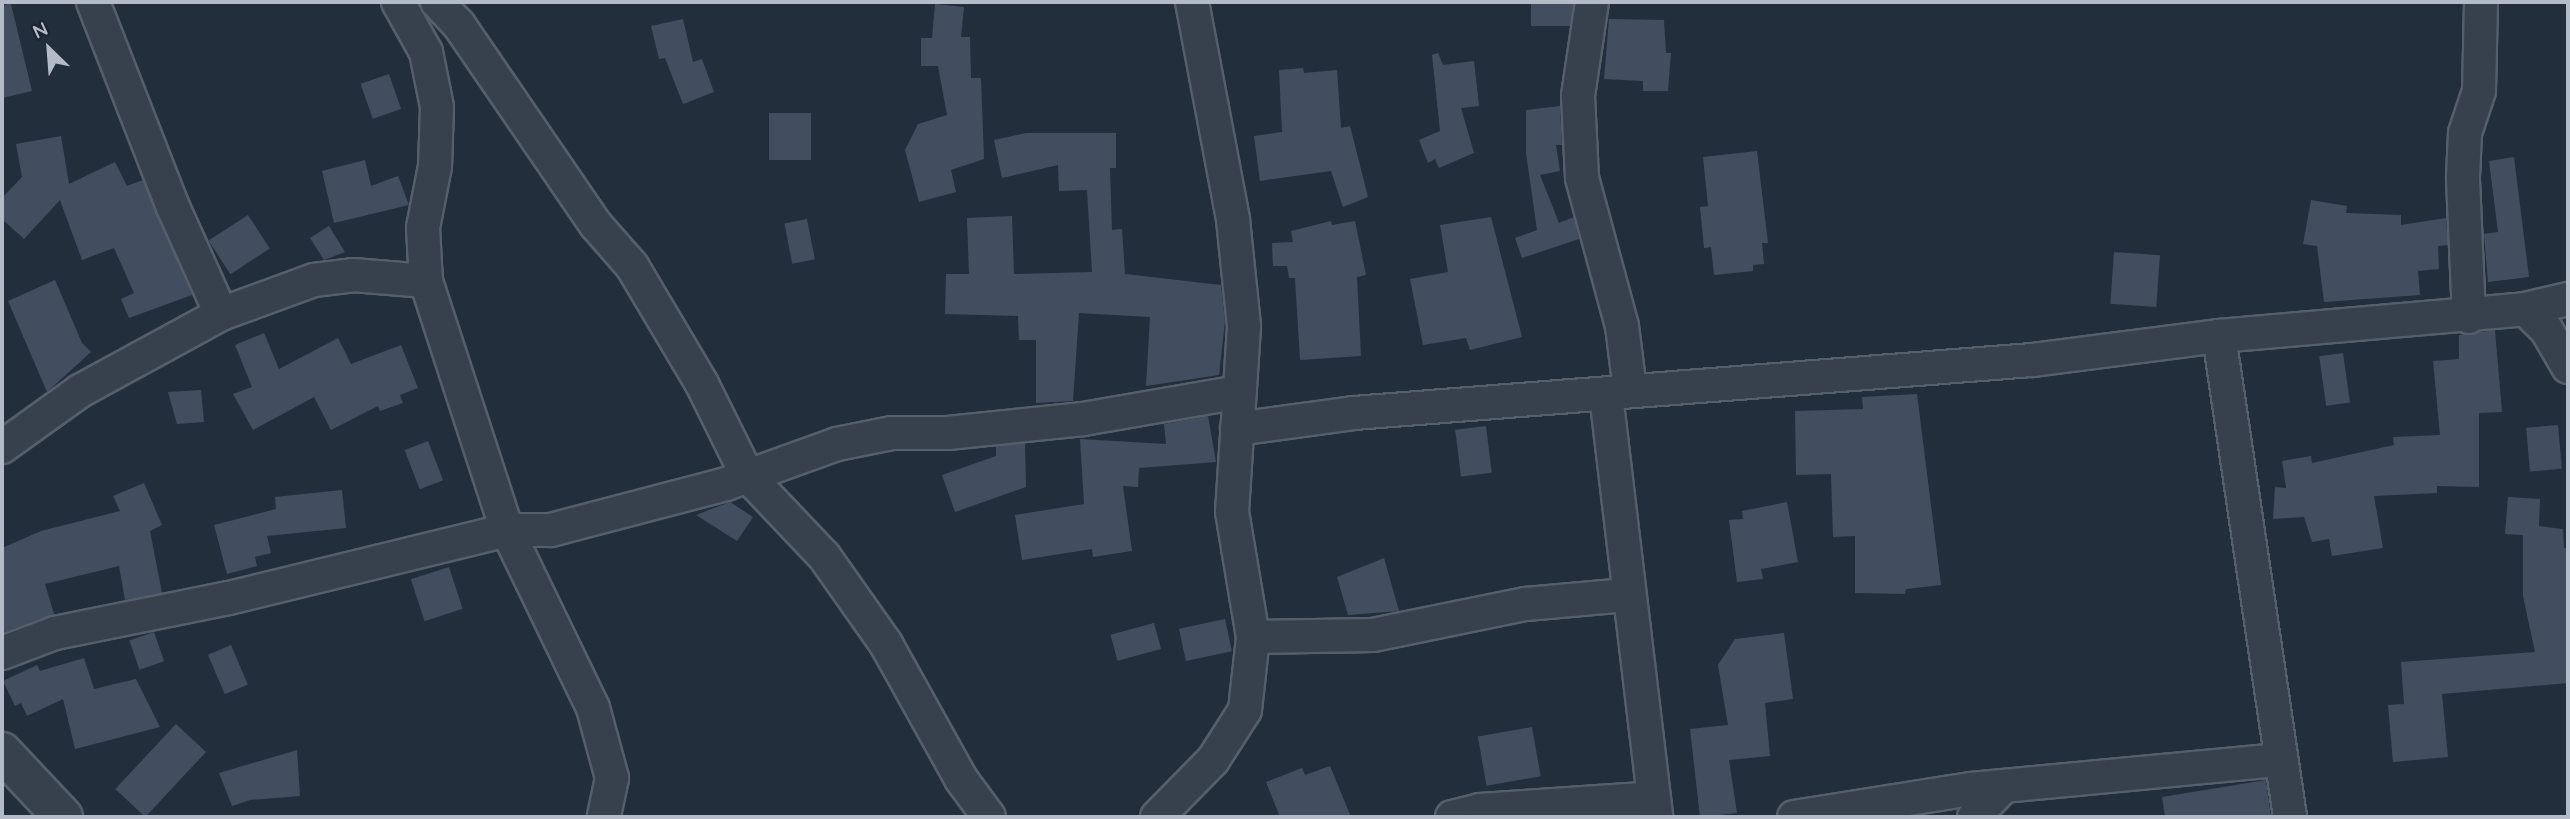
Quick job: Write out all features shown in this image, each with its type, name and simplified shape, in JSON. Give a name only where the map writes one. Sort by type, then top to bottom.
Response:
[{"type":"street","points":[[93,2],[173,207],[221,314]]},
{"type":"street","points":[[398,2],[426,52],[437,107],[435,166],[423,228],[426,281],[507,530],[593,708],[612,779],[604,817]]},
{"type":"street","points":[[437,2],[459,25],[596,225],[632,266],[702,384],[747,475],[824,556],[886,644],[961,779],[989,817]]},
{"type":"street","points":[[1157,817],[1213,760],[1245,710],[1253,637],[1232,512],[1244,326],[1233,219],[1192,2]]},
{"type":"street","points":[[1452,817],[1480,810],[1655,808],[1627,596],[1618,392],[1622,326],[1582,178],[1578,96],[1592,2]]},
{"type":"street","points":[[2469,317],[2463,177],[2465,133],[2479,91],[2481,2]]},
{"type":"street","points":[[2,447],[80,391],[221,314],[314,280],[354,275],[426,281]]},
{"type":"street","points":[[1237,429],[1354,412],[2032,360],[2219,336],[2469,317],[2525,309],[2568,299]]},
{"type":"street","points":[[2525,309],[2546,329],[2568,367]]},
{"type":"street","points":[[2219,336],[2290,817]]},
{"type":"street","points":[[2,653],[55,633],[229,598],[507,530],[551,530],[747,475],[837,444],[892,433],[948,433],[1083,419],[1239,391]]},
{"type":"street","points":[[1253,637],[1373,635],[1526,604],[1627,596]]},
{"type":"street","points":[[2,752],[63,817]]},
{"type":"street","points":[[1794,817],[2001,789],[2280,760]]},
{"type":"street","points":[[1974,817],[2001,789]]},
{"type":"building","points":[[1531,2],[1573,2],[1573,26],[1531,26]]},
{"type":"building","points":[[11,4],[32,91],[2,98],[2,5]]},
{"type":"building","points":[[935,4],[964,7],[961,37],[970,37],[971,78],[981,78],[984,159],[951,170],[956,192],[919,202],[905,150],[918,124],[947,115],[938,66],[921,66],[921,38],[932,38]]},
{"type":"building","points":[[683,19],[693,62],[702,59],[714,92],[683,104],[665,58],[659,59],[651,26]]},
{"type":"building","points":[[1609,19],[1664,20],[1666,53],[1671,53],[1668,91],[1643,91],[1643,81],[1604,79]]},
{"type":"building","points":[[1438,53],[1443,65],[1474,61],[1479,106],[1461,108],[1474,153],[1439,168],[1435,159],[1428,163],[1419,140],[1440,131],[1432,55]]},
{"type":"building","points":[[1303,68],[1304,73],[1337,70],[1341,128],[1350,126],[1368,197],[1343,207],[1331,171],[1260,181],[1254,136],[1282,132],[1279,70]]},
{"type":"building","points":[[389,74],[401,109],[373,119],[361,84]]},
{"type":"building","points":[[1560,106],[1562,145],[1556,145],[1560,171],[1540,175],[1559,223],[1574,217],[1579,239],[1522,258],[1515,238],[1537,230],[1526,153],[1526,110]]},
{"type":"building","points":[[769,113],[811,113],[811,160],[769,160]]},
{"type":"building","points":[[1026,133],[1116,133],[1116,168],[1110,168],[1112,230],[1122,229],[1125,274],[1221,285],[1225,321],[1219,375],[1146,386],[1150,317],[1079,313],[1073,401],[1036,403],[1036,340],[1019,340],[1018,316],[945,314],[946,274],[969,274],[967,218],[1012,216],[1014,274],[1092,272],[1087,190],[1059,191],[1058,165],[1002,178],[994,140]]},
{"type":"building","points":[[61,136],[69,184],[115,162],[127,186],[143,180],[192,295],[129,318],[121,299],[134,293],[114,248],[82,260],[60,200],[24,239],[2,219],[2,198],[22,177],[16,144]]},
{"type":"building","points":[[1757,151],[1768,243],[1762,243],[1764,264],[1753,265],[1753,271],[1714,275],[1711,247],[1704,248],[1700,207],[1708,206],[1703,157]]},
{"type":"building","points":[[2514,157],[2529,277],[2488,282],[2484,234],[2498,232],[2489,161]]},
{"type":"building","points":[[365,160],[371,186],[398,176],[409,205],[334,223],[322,171]]},
{"type":"building","points":[[2311,200],[2347,206],[2346,213],[2401,215],[2401,225],[2446,218],[2448,245],[2438,246],[2439,269],[2418,271],[2420,295],[2324,302],[2317,246],[2303,244]]},
{"type":"building","points":[[248,215],[270,249],[230,274],[209,241]]},
{"type":"building","points":[[1491,217],[1522,337],[1470,350],[1466,338],[1423,345],[1410,279],[1448,272],[1440,225]]},
{"type":"building","points":[[807,219],[815,259],[792,264],[784,223]]},
{"type":"building","points":[[1331,221],[1332,225],[1355,221],[1366,275],[1357,277],[1361,356],[1300,360],[1295,278],[1289,278],[1287,266],[1273,266],[1272,243],[1293,242],[1291,231]]},
{"type":"building","points":[[329,226],[345,252],[324,260],[310,238]]},
{"type":"building","points":[[2114,252],[2160,255],[2156,307],[2110,304]]},
{"type":"building","points":[[55,280],[82,343],[91,352],[47,392],[8,301]]},
{"type":"building","points":[[2495,330],[2502,412],[2479,413],[2479,487],[2437,486],[2437,493],[2374,496],[2383,548],[2332,556],[2329,539],[2312,542],[2304,517],[2273,519],[2275,487],[2286,488],[2282,461],[2311,456],[2312,463],[2394,445],[2393,437],[2440,435],[2433,361],[2459,359],[2459,335]]},
{"type":"building","points":[[264,333],[279,369],[338,338],[351,364],[401,345],[418,388],[400,395],[403,403],[380,411],[378,406],[331,430],[314,397],[253,430],[233,394],[252,387],[235,345]]},
{"type":"building","points":[[2343,353],[2350,403],[2326,406],[2319,356]]},
{"type":"building","points":[[201,390],[204,422],[177,424],[168,392]]},
{"type":"building","points":[[1917,394],[1941,585],[1906,589],[1905,594],[1855,593],[1855,536],[1833,537],[1831,474],[1796,475],[1795,411],[1863,409],[1862,397]]},
{"type":"building","points":[[1208,416],[1216,462],[1139,468],[1138,487],[1123,486],[1132,551],[1093,557],[1092,549],[1022,560],[1015,515],[1084,504],[1080,439],[1166,444],[1164,424]]},
{"type":"building","points":[[2558,425],[2562,469],[2530,472],[2526,428]]},
{"type":"building","points":[[1486,426],[1492,473],[1461,476],[1455,430]]},
{"type":"building","points":[[428,441],[443,480],[420,489],[405,450]]},
{"type":"building","points":[[1025,443],[1026,487],[955,512],[942,475],[996,456],[996,446]]},
{"type":"building","points":[[144,483],[162,525],[150,531],[162,593],[125,600],[119,566],[45,584],[54,614],[2,633],[2,548],[41,531],[120,511],[113,496]]},
{"type":"building","points":[[342,490],[346,528],[267,536],[271,553],[255,557],[257,566],[227,574],[214,525],[276,509],[275,497]]},
{"type":"building","points":[[2508,497],[2540,499],[2539,526],[2563,529],[2564,548],[2568,548],[2568,683],[2442,694],[2448,757],[2393,762],[2388,705],[2404,704],[2401,662],[2535,652],[2523,596],[2523,535],[2505,534]]},
{"type":"building","points":[[730,502],[753,517],[737,541],[696,515]]},
{"type":"building","points":[[1787,502],[1798,562],[1761,569],[1763,579],[1737,582],[1729,520],[1743,519],[1742,511]]},
{"type":"building","points":[[1384,558],[1399,611],[1348,615],[1337,577]]},
{"type":"building","points":[[449,567],[463,609],[425,621],[411,579]]},
{"type":"building","points":[[1225,619],[1232,651],[1186,661],[1179,629]]},
{"type":"building","points":[[1154,623],[1161,649],[1118,661],[1111,635]]},
{"type":"building","points":[[154,632],[164,661],[140,670],[129,640]]},
{"type":"building","points":[[1784,633],[1793,699],[1765,703],[1770,756],[1729,760],[1737,813],[1700,817],[1690,729],[1728,725],[1718,665],[1735,639]]},
{"type":"building","points":[[231,645],[248,685],[225,694],[208,655]]},
{"type":"building","points":[[84,658],[94,689],[136,679],[160,727],[75,749],[63,699],[27,716],[21,703],[15,706],[3,681],[37,665],[40,671]]},
{"type":"building","points":[[176,724],[206,752],[145,817],[115,789]]},
{"type":"building","points":[[1532,727],[1541,776],[1487,786],[1478,737]]},
{"type":"building","points":[[297,750],[300,796],[250,800],[232,806],[219,773]]},
{"type":"building","points":[[1330,766],[1351,817],[1280,817],[1266,782],[1302,768],[1305,775]]},
{"type":"building","points":[[2266,780],[2271,817],[2165,817],[2162,797]]}]
